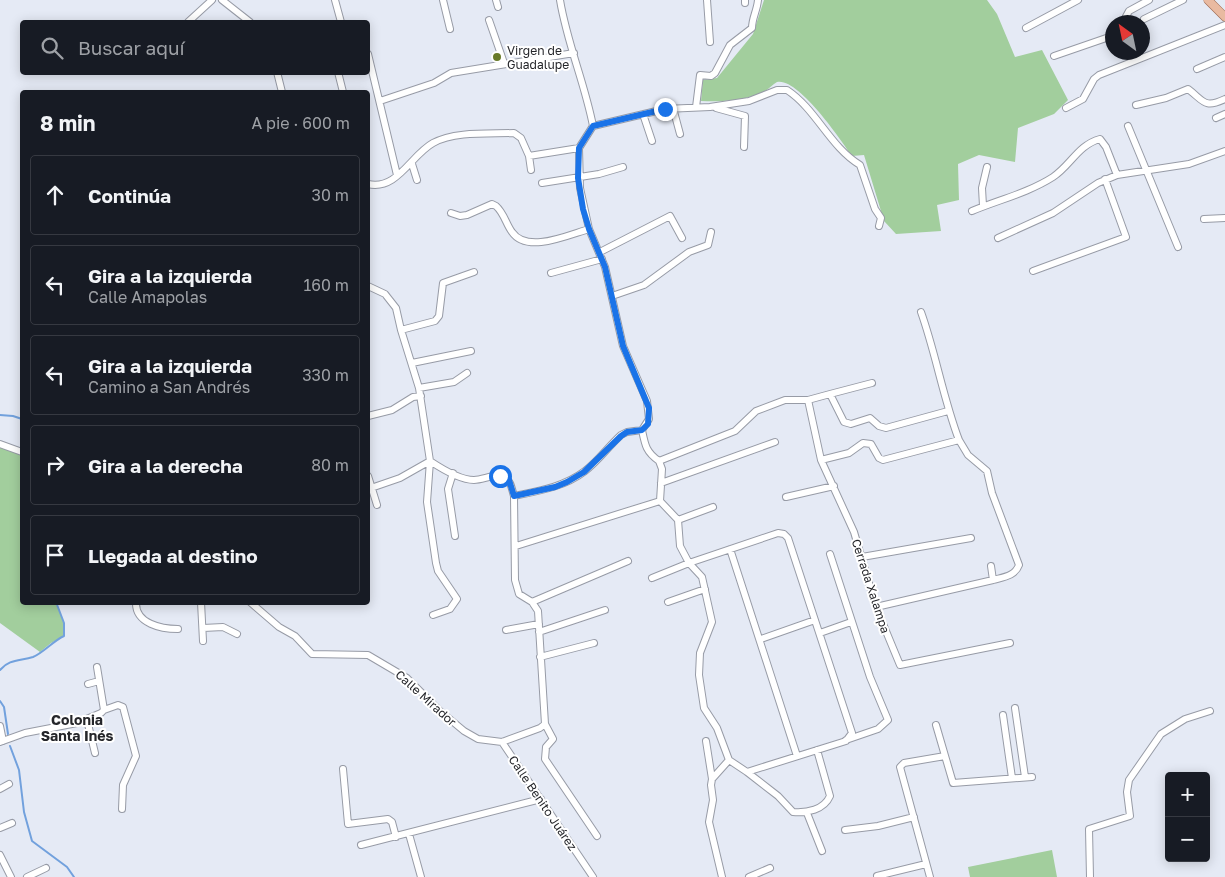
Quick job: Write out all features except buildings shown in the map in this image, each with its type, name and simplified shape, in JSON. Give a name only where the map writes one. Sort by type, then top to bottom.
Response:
[{"type":"main road","points":[[1208,0],[1224,14]]},
{"type":"street","points":[[190,20],[212,0]]},
{"type":"street","points":[[222,0],[247,20]]},
{"type":"street","points":[[335,0],[340,20]]},
{"type":"street","points":[[443,0],[450,29]]},
{"type":"street","points":[[560,0],[563,19],[593,126]]},
{"type":"street","points":[[707,0],[710,42]]},
{"type":"street","points":[[696,107],[700,75],[711,76],[715,73],[730,45],[752,28],[752,20],[757,12],[758,0]]},
{"type":"street","points":[[1026,28],[1078,0]]},
{"type":"street","points":[[1127,15],[1129,11],[1149,0]]},
{"type":"street","points":[[1150,16],[1183,0]]},
{"type":"street","points":[[489,20],[504,63]]},
{"type":"street","points":[[1066,108],[1084,99],[1094,79],[1099,75],[1225,25]]},
{"type":"street","points":[[1054,56],[1105,38]]},
{"type":"street","points":[[380,101],[434,83],[451,73],[574,53]]},
{"type":"street","points":[[1198,69],[1225,57]]},
{"type":"street","points":[[370,62],[397,175]]},
{"type":"street","points":[[278,75],[282,90]]},
{"type":"street","points":[[339,75],[342,90]]},
{"type":"street","points":[[514,496],[555,487],[567,482],[584,472],[621,436],[627,432],[642,430],[648,424],[649,408],[623,346],[601,255],[589,229],[578,178],[579,148],[593,126],[673,108],[710,107],[749,102],[783,89],[792,93],[849,158],[860,165],[875,208],[881,218],[879,226]]},
{"type":"street","points":[[1136,105],[1166,98],[1188,89],[1200,101],[1207,104],[1214,104],[1225,99]]},
{"type":"street","points":[[710,107],[746,116],[744,147]]},
{"type":"street","points":[[673,108],[680,134]]},
{"type":"street","points":[[643,114],[652,141]]},
{"type":"street","points":[[1216,118],[1225,114]]},
{"type":"street","points":[[1128,126],[1178,247]]},
{"type":"street","points":[[370,184],[381,186],[412,164],[428,147],[440,140],[488,134],[514,133],[519,135],[529,156],[531,170]]},
{"type":"street","points":[[972,211],[1018,194],[1053,177],[1081,148],[1100,139],[1106,147],[1117,175]]},
{"type":"street","points":[[529,156],[579,148]]},
{"type":"street","points":[[998,238],[1053,213],[1105,179],[1117,175],[1200,162],[1225,151]]},
{"type":"street","points":[[412,164],[417,180]]},
{"type":"street","points":[[542,183],[578,178],[622,167]]},
{"type":"street","points":[[983,206],[982,188],[986,167]]},
{"type":"street","points":[[1033,271],[1126,237],[1105,179]]},
{"type":"street","points":[[451,213],[460,216],[492,204],[496,206],[511,232],[518,240],[524,242],[552,240],[589,229]]},
{"type":"street","points":[[551,273],[601,255],[670,216],[682,238]]},
{"type":"street","points":[[1204,219],[1225,218]]},
{"type":"street","points":[[612,296],[644,285],[689,252],[708,246],[711,232]]},
{"type":"street","points":[[400,330],[435,321],[439,316],[443,283],[474,272]]},
{"type":"street","points":[[370,287],[385,294],[393,301],[421,396],[430,461],[427,502],[436,563],[438,571],[457,599],[450,609],[433,615]]},
{"type":"street","points":[[876,607],[993,580],[1016,572],[1019,565],[992,493],[987,471],[968,454],[959,440],[948,411],[931,340],[921,312]]},
{"type":"street","points":[[412,363],[471,351]]},
{"type":"street","points":[[419,388],[454,382],[467,373]]},
{"type":"street","points":[[659,461],[735,431],[756,411],[785,400],[808,400],[872,383]]},
{"type":"street","points":[[830,394],[840,416],[848,424],[870,418],[879,426],[886,428],[948,411]]},
{"type":"street","points":[[370,416],[392,410],[413,397],[421,396]]},
{"type":"street","name":"Cerrada Xalampa","points":[[808,400],[821,460],[854,532],[876,607],[900,665],[1010,643]]},
{"type":"street","points":[[642,430],[646,449],[659,461],[662,469],[660,501],[678,520],[680,546],[689,563],[700,574],[705,589],[712,622],[700,653],[699,675],[704,708],[717,728],[729,760],[778,796],[792,812],[807,813],[825,804],[830,796],[817,750]]},
{"type":"street","points":[[821,460],[848,453],[863,443],[871,444],[879,458],[883,460],[959,440]]},
{"type":"street","points":[[661,483],[775,442]]},
{"type":"street","points":[[0,444],[20,451]]},
{"type":"street","points":[[430,461],[453,473],[476,480],[500,476],[506,477],[514,496],[516,546],[514,570],[517,589],[523,597],[532,602],[538,611],[545,724],[553,738],[546,747],[546,759],[596,836]]},
{"type":"street","points":[[371,488],[400,478],[430,461]]},
{"type":"street","points":[[453,473],[448,489],[455,536]]},
{"type":"street","points":[[370,484],[377,505]]},
{"type":"street","points":[[786,497],[834,486]]},
{"type":"street","points":[[516,546],[660,501]]},
{"type":"street","points":[[678,520],[713,507]]},
{"type":"street","points":[[652,578],[730,549],[784,534],[788,538],[852,729],[852,733],[846,741]]},
{"type":"street","points":[[862,558],[971,538]]},
{"type":"street","points":[[730,549],[761,639],[796,756]]},
{"type":"street","points":[[747,772],[846,741],[878,729],[888,720],[851,622],[830,554]]},
{"type":"street","points":[[532,602],[628,561]]},
{"type":"street","points":[[992,566],[993,580]]},
{"type":"street","points":[[668,602],[705,589]]},
{"type":"street","points":[[137,605],[138,613],[156,627],[178,629]]},
{"type":"street","points":[[201,605],[203,641]]},
{"type":"street","name":"Calle Mirador","points":[[253,605],[279,627],[295,636],[312,654],[368,655],[407,678],[464,731],[487,741],[502,742]]},
{"type":"street","points":[[539,632],[605,610]]},
{"type":"street","points":[[761,639],[815,620]]},
{"type":"street","points":[[820,633],[851,622]]},
{"type":"street","points":[[506,630],[538,624]]},
{"type":"street","points":[[203,628],[223,627],[237,634]]},
{"type":"street","points":[[540,657],[594,643]]},
{"type":"street","points":[[97,667],[104,710]]},
{"type":"street","points":[[88,684],[99,681]]},
{"type":"street","points":[[0,726],[1,742],[25,733],[87,720],[97,716],[104,710],[118,705],[124,707],[136,756],[123,785],[122,810]]},
{"type":"street","points":[[936,725],[951,780],[955,784],[1028,777],[1015,708]]},
{"type":"street","points":[[1090,877],[1088,832],[1093,827],[1130,816],[1127,792],[1129,780],[1161,734],[1168,728],[1210,711]]},
{"type":"street","points":[[1003,715],[1012,778]]},
{"type":"street","points":[[87,720],[95,753]]},
{"type":"street","name":"Calle Benito Juárez","points":[[545,724],[540,728],[502,742],[593,877]]},
{"type":"street","points":[[706,741],[713,800],[709,822],[722,877]]},
{"type":"street","points":[[930,877],[900,767],[904,763],[945,756]]},
{"type":"street","points":[[712,779],[729,760]]},
{"type":"street","points":[[343,769],[348,824],[388,819],[392,822],[396,837]]},
{"type":"street","points":[[0,789],[9,784]]},
{"type":"street","points":[[362,845],[541,799]]},
{"type":"street","points":[[807,813],[822,851]]},
{"type":"street","points":[[845,830],[878,826],[914,817]]},
{"type":"street","points":[[0,828],[12,823]]},
{"type":"street","points":[[409,834],[421,877]]},
{"type":"street","points":[[0,855],[11,877]]},
{"type":"street","points":[[878,876],[926,864]]},
{"type":"street","points":[[27,877],[46,868]]},
{"type":"street","points":[[748,877],[770,868]]},
{"type":"green space","points":[[764,0],[987,0],[997,14],[1015,57],[1042,50],[1068,100],[1054,114],[1018,128],[1015,162],[979,155],[958,164],[959,200],[937,205],[941,231],[896,234],[884,221],[864,155],[852,156],[818,111],[796,89],[786,83],[777,82],[765,91],[750,97],[725,101],[701,101],[703,80],[717,78],[753,34]]},
{"type":"green space","points":[[0,447],[15,451],[20,455],[20,605],[57,605],[64,623],[64,636],[40,652],[0,623]]},
{"type":"green space","points":[[1052,850],[1057,877],[970,877],[968,867]]},
{"type":"waterway","points":[[0,415],[20,418]]},
{"type":"waterway","points":[[0,670],[11,662],[37,655],[64,636],[64,623],[57,605]]},
{"type":"waterway","points":[[0,701],[4,707],[8,734]]},
{"type":"waterway","points":[[10,746],[19,770],[24,812],[32,841],[67,867],[74,877]]},
{"type":"place","name":"Virgen de Guadalupe","points":[[497,57]]},
{"type":"district","name":"Colonia Santa Inés","points":[[77,728]]},
{"type":"route","points":[[500,476],[506,477],[509,480],[514,496],[555,487],[584,472],[621,436],[627,432],[642,430],[648,424],[649,408],[647,401],[623,346],[605,267],[583,209],[578,178],[579,148],[588,137],[593,126],[619,118],[665,109]]}]
